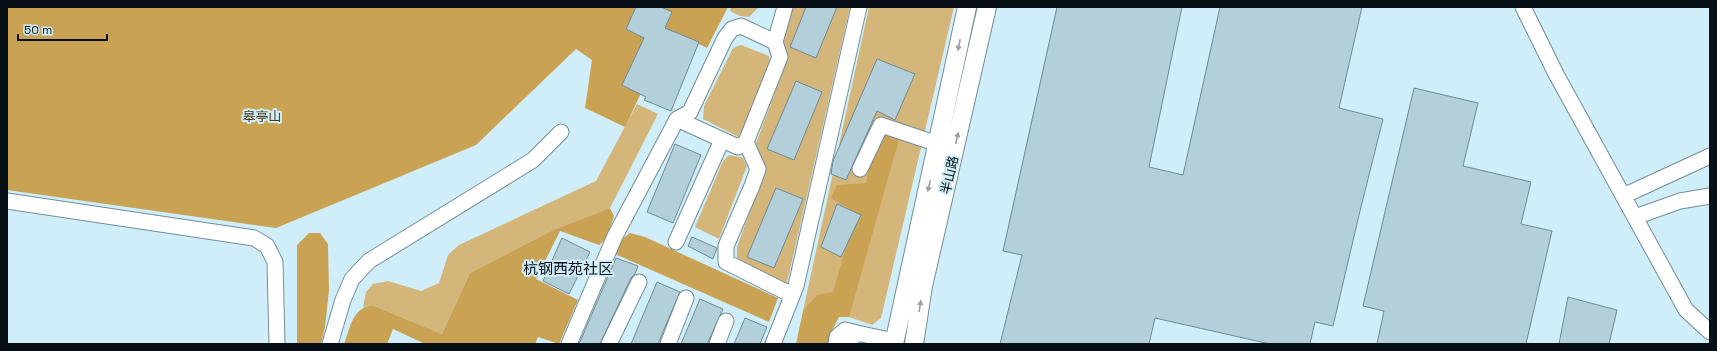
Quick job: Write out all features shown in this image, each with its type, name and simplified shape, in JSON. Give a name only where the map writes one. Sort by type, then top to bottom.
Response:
[{"type":"main road","name":"半山路","points":[[894,343],[967,7]]},
{"type":"main road","name":"半山路","points":[[914,344],[923,286],[987,7]]},
{"type":"street","points":[[677,119],[738,147],[746,142],[780,57],[775,42],[784,7]]},
{"type":"street","points":[[772,344],[796,286],[858,7]]},
{"type":"street","points":[[1523,7],[1556,74],[1686,310],[1710,332]]},
{"type":"street","points":[[569,344],[615,236],[677,119],[690,112],[725,38],[732,29],[741,26],[775,42]]},
{"type":"street","points":[[860,169],[881,125],[938,144]]},
{"type":"street","points":[[330,344],[342,300],[352,279],[368,261],[533,160],[561,132]]},
{"type":"street","points":[[676,242],[722,140]]},
{"type":"street","points":[[746,142],[758,169],[726,246],[726,262],[792,295]]},
{"type":"street","points":[[1624,196],[1710,156]]},
{"type":"street","points":[[1635,217],[1680,202],[1710,196]]},
{"type":"street","points":[[7,201],[254,238],[267,246],[275,262],[277,344]]},
{"type":"street","points":[[609,344],[638,282]]},
{"type":"street","points":[[668,344],[686,298]]},
{"type":"street","points":[[717,344],[726,321]]},
{"type":"street","points":[[836,344],[837,337],[845,330],[853,339],[894,343]]},
{"type":"shaded area","points":[[731,7],[759,7],[749,17],[740,16],[730,11]]},
{"type":"shaded area","points":[[792,7],[850,7],[787,283],[778,280],[737,258],[737,247],[765,170],[755,146],[788,58],[783,41]]},
{"type":"shaded area","points":[[869,7],[954,7],[881,318],[872,325],[849,317],[839,317],[831,332],[829,344],[802,344],[803,311]]},
{"type":"shaded area","points":[[741,45],[769,56],[770,65],[739,137],[703,119],[704,106],[733,48]]},
{"type":"shaded area","points":[[637,104],[658,114],[610,208],[553,230],[470,273],[442,334],[372,305],[363,307],[366,292],[373,284],[388,281],[421,291],[439,283],[448,255],[459,245],[596,181]]},
{"type":"shaded area","points":[[729,155],[743,158],[747,166],[719,239],[695,227],[723,161]]},
{"type":"green space","name":"皋亭山","points":[[7,7],[728,7],[707,48],[671,30],[625,127],[585,108],[592,60],[576,49],[476,145],[276,228],[7,190]]},
{"type":"green space","points":[[884,135],[899,139],[849,317],[839,317],[831,332],[829,344],[796,344],[803,311],[817,295],[833,292],[856,213],[831,198],[837,185],[866,183],[871,159]]},
{"type":"green space","points":[[610,208],[614,216],[606,239],[599,245],[560,231],[536,279],[578,300],[559,344],[538,337],[535,344],[425,344],[393,329],[387,344],[344,344],[356,314],[365,307],[372,305],[442,334],[470,273],[553,230]]},
{"type":"green space","points":[[309,233],[320,233],[328,244],[329,290],[325,327],[321,344],[297,344],[297,245]]},
{"type":"green space","points":[[630,233],[645,237],[778,298],[769,322],[615,254],[621,240]]},
{"type":"building","points":[[636,7],[661,7],[672,12],[665,28],[699,42],[671,111],[644,100],[646,97],[622,85],[644,38],[626,29]]},
{"type":"building","points":[[806,7],[837,7],[816,58],[790,47]]},
{"type":"building","points":[[1057,7],[1182,7],[1149,167],[1183,175],[1220,7],[1362,7],[1339,108],[1383,119],[1333,326],[1315,322],[1310,344],[1270,344],[1155,318],[1149,344],[1000,344],[1022,255],[1003,251]]},
{"type":"building","points":[[877,59],[915,74],[895,120],[877,111],[846,180],[831,174],[833,161]]},
{"type":"building","points":[[796,81],[822,92],[794,160],[767,149]]},
{"type":"building","points":[[1414,88],[1478,103],[1463,166],[1531,182],[1521,224],[1552,231],[1526,344],[1377,344],[1384,311],[1363,306]]},
{"type":"building","points":[[675,144],[701,155],[673,223],[647,212]]},
{"type":"building","points":[[776,188],[803,199],[774,268],[747,257]]},
{"type":"building","points":[[837,204],[861,215],[841,257],[821,247]]},
{"type":"building","points":[[692,237],[717,248],[713,259],[688,246]]},
{"type":"building","points":[[562,238],[590,252],[569,294],[543,281]]},
{"type":"building","points":[[616,258],[638,266],[635,274],[631,278],[600,344],[579,344]]},
{"type":"building","points":[[657,282],[680,292],[658,344],[631,344]]},
{"type":"building","points":[[1568,297],[1617,310],[1609,344],[1559,344]]},
{"type":"building","points":[[700,299],[723,309],[708,344],[681,344]]},
{"type":"building","points":[[745,318],[767,327],[760,344],[734,344]]},
{"type":"district","name":"杭钢西苑社区","points":[[568,269]]}]
